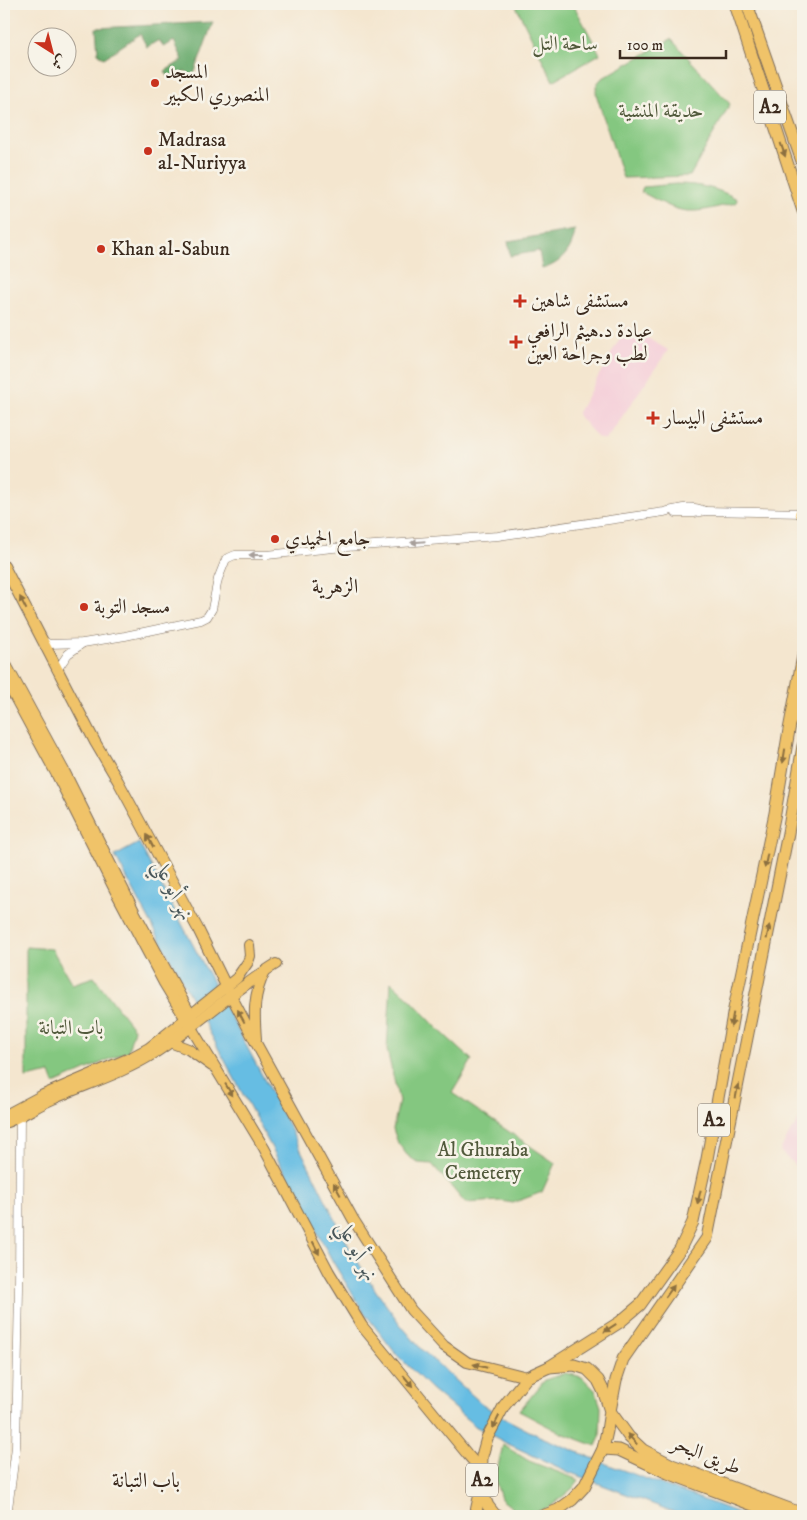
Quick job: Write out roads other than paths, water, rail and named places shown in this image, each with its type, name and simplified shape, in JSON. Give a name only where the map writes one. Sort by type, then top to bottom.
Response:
[{"type":"highway","name":"A2","points":[[735,4],[803,211]]},
{"type":"highway","name":"A2","points":[[748,4],[803,164]]},
{"type":"highway","name":"A2","points":[[475,1516],[481,1488],[482,1456],[487,1438],[504,1406],[528,1377],[549,1368],[620,1322],[640,1305],[680,1249],[693,1222],[706,1166],[734,1009],[775,813],[803,656]]},
{"type":"highway","name":"A2","points":[[548,1516],[572,1500],[584,1487],[603,1449],[622,1358],[707,1238],[788,833],[803,746]]},
{"type":"highway","points":[[706,1166],[721,1170]]},
{"type":"highway","name":"A2","points":[[549,1368],[574,1365],[587,1370],[598,1380],[610,1411]]},
{"type":"highway","name":"طريق البحر","points":[[610,1411],[629,1437],[643,1450],[664,1461],[803,1514]]},
{"type":"highway","name":"طريق البحر","points":[[603,1449],[619,1450],[668,1473],[782,1516]]},
{"type":"highway","name":"A2","points":[[481,1488],[488,1506],[498,1516]]},
{"type":"highway","name":"A2","points":[[542,1516],[558,1510]]},
{"type":"main road","points":[[4,566],[95,742],[198,929],[225,993],[256,1043],[353,1219],[411,1310],[444,1346],[467,1362],[528,1377]]},
{"type":"main road","points":[[4,661],[64,771],[218,1070],[264,1148],[328,1272],[362,1326],[482,1471]]},
{"type":"main road","points":[[4,677],[129,918],[193,1019]]},
{"type":"main road","points":[[225,993],[245,968],[250,956],[249,945]]},
{"type":"main road","points":[[4,1123],[43,1095],[149,1048],[193,1019],[225,993],[276,964]]},
{"type":"main road","points":[[256,1043],[255,998],[265,971]]},
{"type":"main road","points":[[4,1116],[20,1112],[136,1064],[170,1042],[193,1019]]},
{"type":"main road","points":[[170,1042],[188,1049],[218,1070]]},
{"type":"street","points":[[42,640],[49,644],[82,642],[194,622],[207,617],[212,609],[221,569],[226,559],[230,557],[498,536],[664,512],[803,513]]},
{"type":"street","points":[[57,670],[68,654],[82,642]]},
{"type":"street","points":[[7,1516],[16,1447],[20,1289],[20,1112]]},
{"type":"water","points":[[139,843],[291,1130],[350,1249],[376,1291],[421,1349],[481,1403],[502,1417],[539,1436],[609,1465],[747,1516],[684,1516],[571,1473],[506,1443],[475,1426],[430,1388],[396,1354],[363,1311],[333,1262],[115,856]]},
{"type":"place","name":"المسجد المنصوري الكبير","points":[[155,83]]},
{"type":"place","name":"Madrasa al-Nuriyya","points":[[148,151]]},
{"type":"place","name":"Khan al-Sabun","points":[[101,249]]},
{"type":"place","name":"مستشفى شاهين","points":[[520,301]]},
{"type":"place","name":"عيادة د.هيثم الرافعي لطب وجراحة العين","points":[[516,342]]},
{"type":"place","name":"مستشفی البيسار","points":[[653,418]]},
{"type":"place","name":"جامع الحميدي","points":[[275,539]]},
{"type":"place","name":"مسجد التوبة","points":[[84,607]]},
{"type":"district","name":"الزهرية","points":[[335,587]]},
{"type":"district","name":"باب التبانة","points":[[146,1481]]},
{"type":"park label","name":"ساحة التل","points":[[565,44]]},
{"type":"park label","name":"حديقة المنشية","points":[[661,111]]},
{"type":"park label","name":"Al Ghuraba Cemetery","points":[[483,1162]]},
{"type":"water label","name":"نهر أبو علي","points":[[173,890]]},
{"type":"water label","name":"نهر أبو علي","points":[[357,1251]]}]
